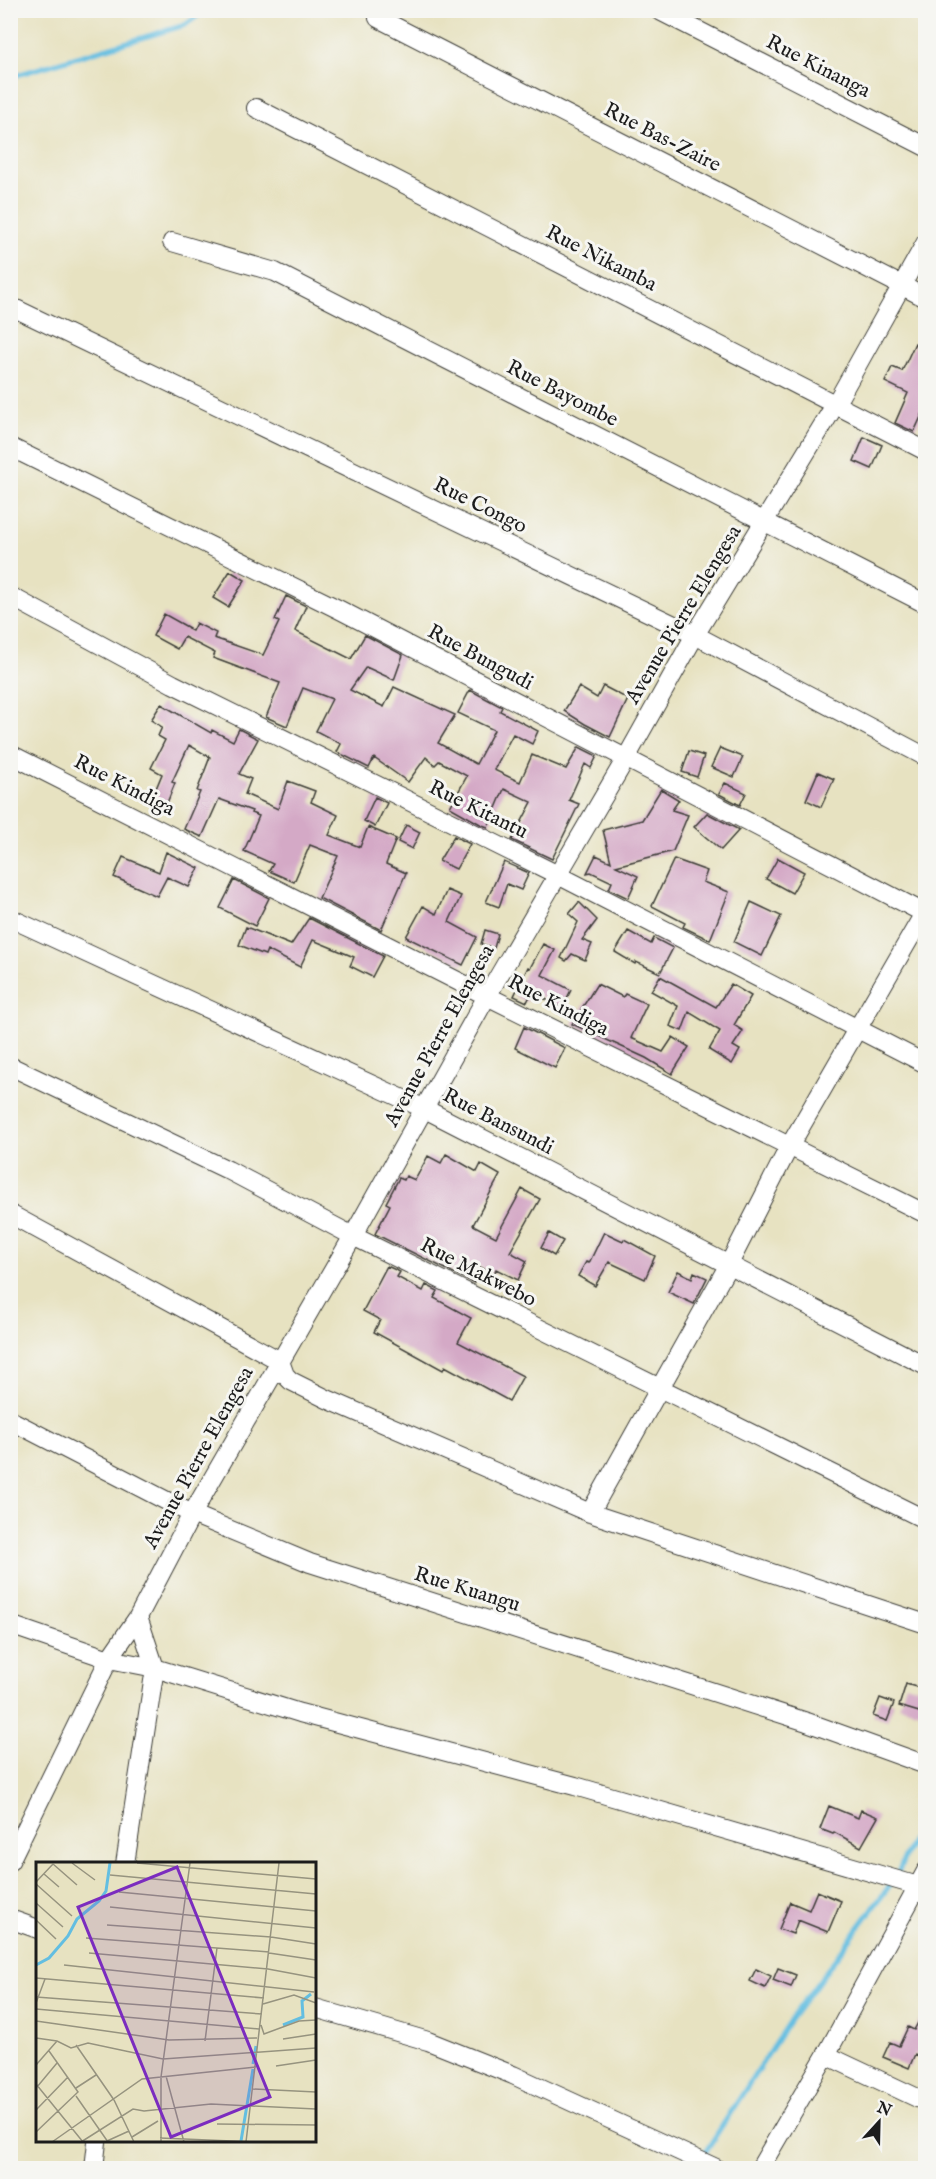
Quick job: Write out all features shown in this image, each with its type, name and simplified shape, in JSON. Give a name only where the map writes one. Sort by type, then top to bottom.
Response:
[{"type":"street","name":"Rue Kinanga","points":[[658,10],[926,147]]},
{"type":"street","name":"Rue Bas-Zaire","points":[[378,18],[926,298]]},
{"type":"street","name":"Rue Nikamba","points":[[256,108],[926,451]]},
{"type":"street","name":"Rue Bayombe","points":[[172,242],[275,272],[926,604]]},
{"type":"street","name":"Avenue Pierre Elengesa","points":[[10,1861],[109,1659],[138,1617],[192,1514],[353,1236],[487,996],[695,635],[835,405],[926,242]]},
{"type":"street","name":"Rue Congo","points":[[10,306],[695,635],[926,757]]},
{"type":"street","name":"Rue Bungudi","points":[[10,447],[340,610],[625,760],[925,912]]},
{"type":"street","name":"Rue Kitantu","points":[[10,596],[173,684],[558,875],[926,1064]]},
{"type":"street","name":"Rue Kindiga","points":[[10,754],[487,996],[926,1214]]},
{"type":"street","points":[[590,1513],[728,1266],[789,1147],[925,912]]},
{"type":"street","name":"Rue Bansundi","points":[[10,918],[425,1109],[926,1366]]},
{"type":"street","name":"Rue Makwebo","points":[[10,1066],[228,1170],[353,1236],[926,1520]]},
{"type":"street","points":[[10,1214],[280,1361],[285,1375],[300,1386],[590,1513],[926,1624]]},
{"type":"street","name":"Rue Kuangu","points":[[10,1420],[192,1514],[310,1563],[807,1722],[926,1765]]},
{"type":"street","points":[[125,1862],[155,1668],[138,1617]]},
{"type":"street","points":[[10,1625],[109,1659],[155,1668],[300,1713],[922,1879],[826,2055],[760,2169]]},
{"type":"street","points":[[10,1919],[36,1928]]},
{"type":"street","points":[[316,2008],[428,2041],[513,2075],[716,2169]]},
{"type":"street","points":[[826,2055],[926,2102]]},
{"type":"street","points":[[94,2169],[97,2143]]},
{"type":"building","points":[[915,343],[926,348],[926,406],[914,432],[895,423],[908,393],[885,382],[892,367],[902,371]]},
{"type":"building","points":[[864,437],[882,445],[872,469],[854,461]]},
{"type":"building","points":[[230,571],[245,580],[228,607],[213,598]]},
{"type":"building","points":[[286,596],[306,606],[295,631],[351,659],[365,635],[403,655],[394,680],[366,667],[350,690],[384,707],[394,687],[455,715],[438,743],[476,764],[494,730],[458,713],[470,690],[502,707],[500,711],[538,731],[532,744],[513,734],[494,770],[520,782],[532,755],[566,769],[579,747],[597,756],[591,768],[585,764],[569,800],[579,804],[552,859],[512,840],[532,802],[504,789],[488,827],[482,825],[450,807],[467,776],[439,761],[435,765],[426,757],[408,782],[374,758],[369,768],[337,752],[341,744],[316,731],[332,699],[303,688],[287,726],[266,717],[280,683],[213,658],[215,653],[184,637],[177,649],[153,636],[164,614],[192,631],[196,623],[216,633],[214,638],[263,655],[279,622],[275,620]]},
{"type":"building","points":[[603,686],[628,699],[610,737],[564,711],[579,687],[597,698]]},
{"type":"building","points":[[161,704],[211,733],[212,730],[233,741],[239,729],[258,739],[239,774],[251,779],[245,794],[278,809],[288,781],[315,791],[311,802],[338,815],[329,835],[360,847],[368,827],[396,839],[386,864],[406,873],[381,930],[319,898],[338,856],[310,845],[294,882],[269,871],[273,864],[244,851],[259,816],[251,813],[252,811],[219,799],[202,837],[184,829],[200,792],[197,791],[210,757],[189,745],[172,782],[175,783],[165,808],[150,803],[162,774],[151,768],[165,740],[158,736],[162,727],[151,720]]},
{"type":"building","points":[[720,748],[743,757],[734,777],[711,767]]},
{"type":"building","points":[[689,751],[704,756],[697,777],[682,772]]},
{"type":"building","points":[[818,772],[834,779],[821,807],[806,800]]},
{"type":"building","points":[[725,783],[746,793],[740,805],[719,794]]},
{"type":"building","points":[[661,789],[679,800],[672,810],[688,815],[673,851],[616,866],[638,876],[628,898],[609,889],[612,882],[591,872],[587,873],[596,855],[611,862],[603,830],[642,820]]},
{"type":"building","points":[[375,797],[387,803],[375,827],[364,821]]},
{"type":"building","points":[[707,813],[739,830],[721,850],[694,827]]},
{"type":"building","points":[[406,825],[420,832],[412,849],[398,842]]},
{"type":"building","points":[[454,836],[470,844],[456,869],[439,861]]},
{"type":"building","points":[[166,852],[199,868],[189,887],[167,877],[157,896],[114,877],[123,857],[159,872]]},
{"type":"building","points":[[778,858],[804,872],[792,893],[766,879]]},
{"type":"building","points":[[674,859],[707,871],[703,882],[729,892],[710,940],[683,927],[685,923],[652,906]]},
{"type":"building","points":[[504,862],[529,873],[521,890],[507,884],[499,907],[486,902]]},
{"type":"building","points":[[234,880],[269,898],[255,926],[220,908]]},
{"type":"building","points":[[447,890],[461,896],[449,922],[477,937],[463,965],[406,937],[423,906],[436,914]]},
{"type":"building","points":[[579,902],[597,920],[582,940],[592,944],[585,960],[572,954],[566,961],[561,958],[578,922],[569,914]]},
{"type":"building","points":[[751,902],[781,916],[762,956],[734,942]]},
{"type":"building","points":[[309,918],[383,956],[372,977],[350,966],[354,957],[313,940],[300,967],[267,950],[265,955],[239,945],[246,927],[291,945]]},
{"type":"building","points":[[485,930],[498,934],[494,948],[481,944]]},
{"type":"building","points":[[628,931],[651,944],[654,938],[673,948],[660,973],[636,962],[635,964],[615,952]]},
{"type":"building","points":[[543,944],[555,950],[542,975],[571,990],[562,1008],[532,992],[527,1002],[514,996],[528,967],[530,968]]},
{"type":"building","points":[[660,976],[716,1007],[731,984],[751,996],[734,1025],[743,1031],[733,1046],[740,1050],[732,1064],[709,1050],[720,1031],[689,1012],[682,1031],[670,1026],[678,1006],[651,991]]},
{"type":"building","points":[[597,984],[623,997],[625,994],[647,1004],[631,1038],[663,1052],[673,1037],[689,1047],[672,1074],[646,1058],[572,1024]]},
{"type":"building","points":[[524,1027],[565,1048],[555,1068],[515,1048]]},
{"type":"building","points":[[446,1154],[477,1172],[481,1164],[500,1175],[473,1225],[496,1237],[522,1189],[540,1199],[510,1252],[527,1261],[518,1280],[496,1269],[494,1274],[478,1266],[474,1283],[375,1234],[390,1205],[386,1203],[399,1178],[404,1180],[406,1176],[415,1180],[428,1156],[441,1163]]},
{"type":"building","points":[[604,1232],[623,1241],[624,1239],[655,1256],[645,1279],[609,1262],[595,1286],[578,1276],[586,1262],[589,1263]]},
{"type":"building","points":[[549,1233],[563,1241],[554,1256],[541,1248]]},
{"type":"building","points":[[387,1266],[400,1272],[397,1277],[423,1291],[426,1285],[438,1291],[434,1298],[471,1318],[458,1342],[523,1376],[509,1401],[445,1366],[443,1370],[374,1332],[380,1320],[363,1311]]},
{"type":"building","points":[[678,1271],[692,1278],[694,1272],[707,1278],[694,1304],[668,1292]]},
{"type":"building","points":[[906,1684],[926,1690],[919,1712],[899,1706]]},
{"type":"building","points":[[880,1698],[894,1703],[887,1721],[873,1716]]},
{"type":"building","points":[[829,1806],[858,1818],[861,1810],[878,1817],[861,1847],[834,1832],[833,1834],[820,1829]]},
{"type":"building","points":[[817,1891],[841,1901],[828,1932],[798,1920],[793,1934],[779,1929],[790,1902],[809,1910]]},
{"type":"building","points":[[778,1968],[796,1975],[791,1987],[773,1980]]},
{"type":"building","points":[[756,1969],[771,1976],[765,1988],[750,1981]]},
{"type":"building","points":[[926,2008],[926,2060],[915,2054],[909,2068],[883,2057],[890,2042],[899,2046],[908,2027],[914,2030]]},
{"type":"waterway","points":[[10,77],[185,25],[206,10]]},
{"type":"waterway","points":[[695,2168],[790,2020],[896,1877],[926,1809]]}]
